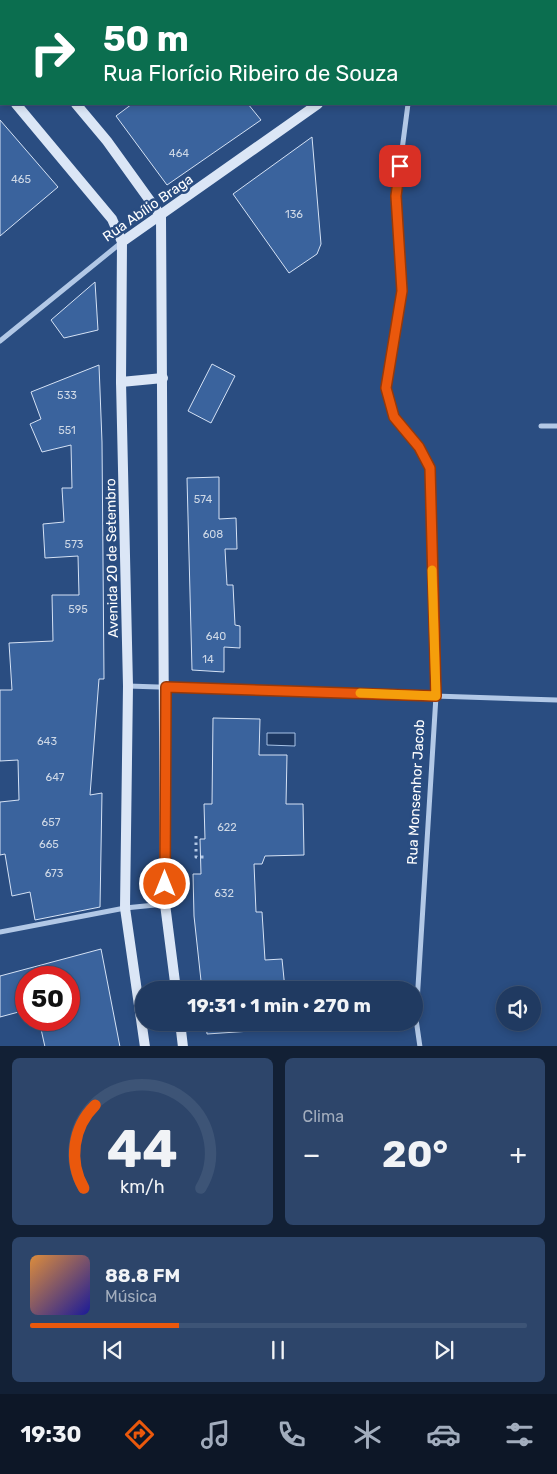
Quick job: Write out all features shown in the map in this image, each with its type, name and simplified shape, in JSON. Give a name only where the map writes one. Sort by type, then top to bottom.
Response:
[{"type":"main road","name":"Avenida 20 de Setembro","points":[[17,105],[112,220],[122,242],[121,382],[128,686],[125,908],[145,1046]]},
{"type":"main road","points":[[77,105],[107,141],[161,216],[166,687],[165,904],[175,981]]},
{"type":"main road","name":"Rua Abílio Braga","points":[[122,242],[317,105]]},
{"type":"main road","points":[[121,382],[163,378]]},
{"type":"main road","points":[[181,1031],[183,1046]]},
{"type":"street","name":"Rua Monsenhor Jacob","points":[[408,105],[396,196],[402,291],[386,388],[394,417],[419,447],[430,468],[436,696],[416,1020],[420,1046]]},
{"type":"street","name":"Rua Abílio Braga","points":[[0,341],[122,242]]},
{"type":"street","points":[[541,426],[557,426]]},
{"type":"street","points":[[128,686],[557,700]]},
{"type":"street","points":[[0,932],[125,908],[165,904]]},
{"type":"path","points":[[196,836],[196,857],[204,857]]},
{"type":"water","points":[[267,733],[295,733],[295,746],[267,745]]},
{"type":"building","points":[[131,105],[249,105],[261,120],[167,185],[116,116]]},
{"type":"building","points":[[0,120],[58,187],[0,236]]},
{"type":"building","points":[[312,137],[321,244],[317,254],[289,273],[233,194]]},
{"type":"building","points":[[95,282],[98,330],[64,338],[51,320]]},
{"type":"building","points":[[212,364],[235,376],[211,423],[188,411]]},
{"type":"building","points":[[99,365],[102,442],[104,679],[99,679],[90,795],[102,793],[100,907],[35,920],[30,892],[12,896],[5,854],[0,855],[0,802],[19,800],[18,760],[0,761],[0,690],[12,690],[9,643],[53,641],[52,595],[79,595],[78,556],[45,558],[43,524],[64,522],[62,488],[72,488],[71,445],[42,452],[30,424],[41,419],[31,392]]},
{"type":"building","points":[[219,477],[219,519],[236,518],[237,549],[225,549],[227,585],[233,585],[235,625],[240,626],[240,648],[224,647],[224,672],[192,670],[187,478]]},
{"type":"building","points":[[213,718],[260,719],[259,755],[287,755],[286,804],[303,804],[304,855],[265,856],[262,864],[254,864],[256,912],[262,912],[265,960],[282,959],[284,981],[201,981],[194,916],[193,874],[201,874],[200,839],[205,839],[204,804],[212,804]]},
{"type":"building","points":[[101,949],[120,1046],[45,1046],[41,1031],[80,1031],[80,966],[37,966]]},
{"type":"building","points":[[15,972],[15,1013],[0,1017],[0,976]]},
{"type":"building","points":[[207,1031],[251,1031],[207,1034]]},
{"type":"slow traffic","points":[[360,693],[436,696],[432,570]]},
{"type":"route","points":[[165,884],[166,687],[436,696],[430,468],[419,447],[394,417],[386,388],[402,291],[396,196],[400,166]]}]
